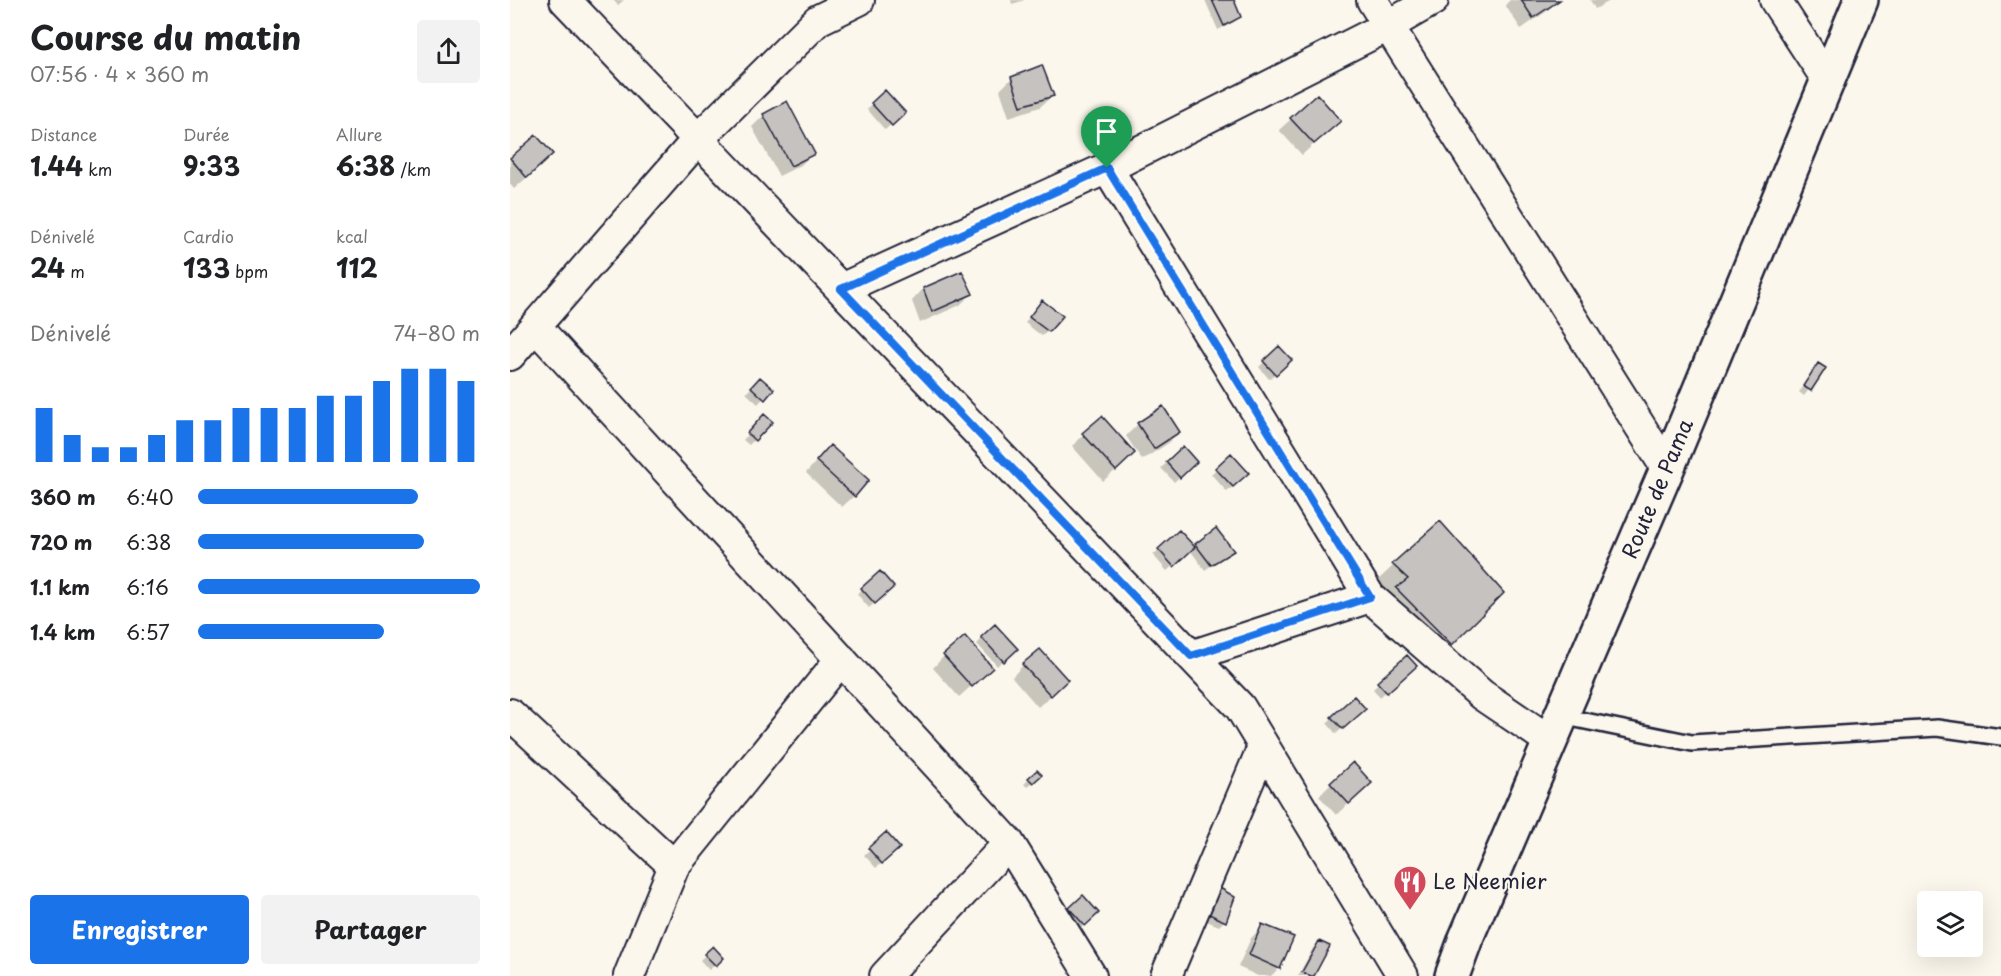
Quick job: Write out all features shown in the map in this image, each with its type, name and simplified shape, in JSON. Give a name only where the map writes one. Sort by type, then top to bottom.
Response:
[{"type":"highway","name":"Route de Pama","points":[[1452,976],[1466,938],[1667,469],[1861,0]]},
{"type":"street","points":[[565,0],[1240,707],[1403,976]]},
{"type":"street","points":[[510,355],[698,139],[818,20],[859,0]]},
{"type":"street","points":[[1372,0],[1667,469]]},
{"type":"street","points":[[841,289],[1107,168],[1388,26],[1433,0]]},
{"type":"street","points":[[1775,0],[1828,81]]},
{"type":"street","points":[[1107,168],[1370,597],[1482,695],[1556,728]]},
{"type":"street","points":[[535,326],[1009,843],[1091,976]]},
{"type":"street","points":[[1191,656],[1370,597]]},
{"type":"street","points":[[629,976],[674,866],[841,659]]},
{"type":"street","points":[[510,714],[674,866]]},
{"type":"street","points":[[1166,976],[1263,747]]},
{"type":"street","points":[[885,976],[1009,843]]},
{"type":"lane","points":[[1556,728],[1692,743],[1937,729],[2001,737]]},
{"type":"building","points":[[1212,0],[1234,0],[1241,17],[1224,26]]},
{"type":"building","points":[[1521,0],[1560,0],[1533,18]]},
{"type":"building","points":[[1042,65],[1054,96],[1021,106],[1011,77]]},
{"type":"building","points":[[885,90],[906,113],[892,126],[871,103]]},
{"type":"building","points":[[1317,94],[1341,121],[1314,144],[1290,118]]},
{"type":"building","points":[[787,101],[815,154],[791,166],[763,114]]},
{"type":"building","points":[[536,135],[553,154],[527,178],[510,158]]},
{"type":"building","points":[[962,271],[973,294],[932,312],[923,288]]},
{"type":"building","points":[[1042,300],[1063,316],[1049,332],[1029,317]]},
{"type":"building","points":[[1279,346],[1292,360],[1276,375],[1263,361]]},
{"type":"building","points":[[1818,363],[1826,368],[1811,391],[1803,386]]},
{"type":"building","points":[[760,377],[774,389],[765,400],[751,387]]},
{"type":"building","points":[[1163,406],[1180,432],[1154,449],[1137,423]]},
{"type":"building","points":[[764,414],[773,422],[755,441],[747,433]]},
{"type":"building","points":[[1102,416],[1135,453],[1116,471],[1082,433]]},
{"type":"building","points":[[830,445],[869,480],[855,497],[816,461]]},
{"type":"building","points":[[1183,446],[1197,462],[1180,478],[1166,462]]},
{"type":"building","points":[[1231,453],[1249,473],[1233,487],[1215,468]]},
{"type":"building","points":[[1440,521],[1504,593],[1452,645],[1396,588],[1408,579],[1392,564]]},
{"type":"building","points":[[1216,528],[1234,551],[1211,565],[1195,544]]},
{"type":"building","points":[[1179,530],[1195,547],[1174,567],[1158,549]]},
{"type":"building","points":[[880,571],[894,587],[875,604],[861,588]]},
{"type":"building","points":[[995,624],[1018,649],[1004,662],[981,637]]},
{"type":"building","points":[[965,636],[993,668],[972,687],[943,655]]},
{"type":"building","points":[[1040,649],[1068,680],[1051,696],[1022,664]]},
{"type":"building","points":[[1407,655],[1417,666],[1387,693],[1377,682]]},
{"type":"building","points":[[1354,696],[1366,709],[1343,729],[1331,717]]},
{"type":"building","points":[[1353,762],[1372,783],[1349,804],[1330,783]]},
{"type":"building","points":[[1037,770],[1042,775],[1033,783],[1028,778]]},
{"type":"building","points":[[886,832],[900,848],[882,864],[868,848]]},
{"type":"building","points":[[1220,888],[1235,897],[1226,922],[1209,914]]},
{"type":"building","points":[[1083,895],[1099,913],[1085,926],[1069,908]]},
{"type":"building","points":[[1262,924],[1294,937],[1280,969],[1249,955]]},
{"type":"building","points":[[1319,941],[1330,946],[1314,976],[1311,976],[1302,972]]},
{"type":"building","points":[[713,946],[724,958],[716,966],[704,954]]},
{"type":"place","name":"Le Neemier","points":[[1410,911]]},
{"type":"route","points":[[1107,168],[1370,597],[1191,656],[841,289],[1107,168]]}]
